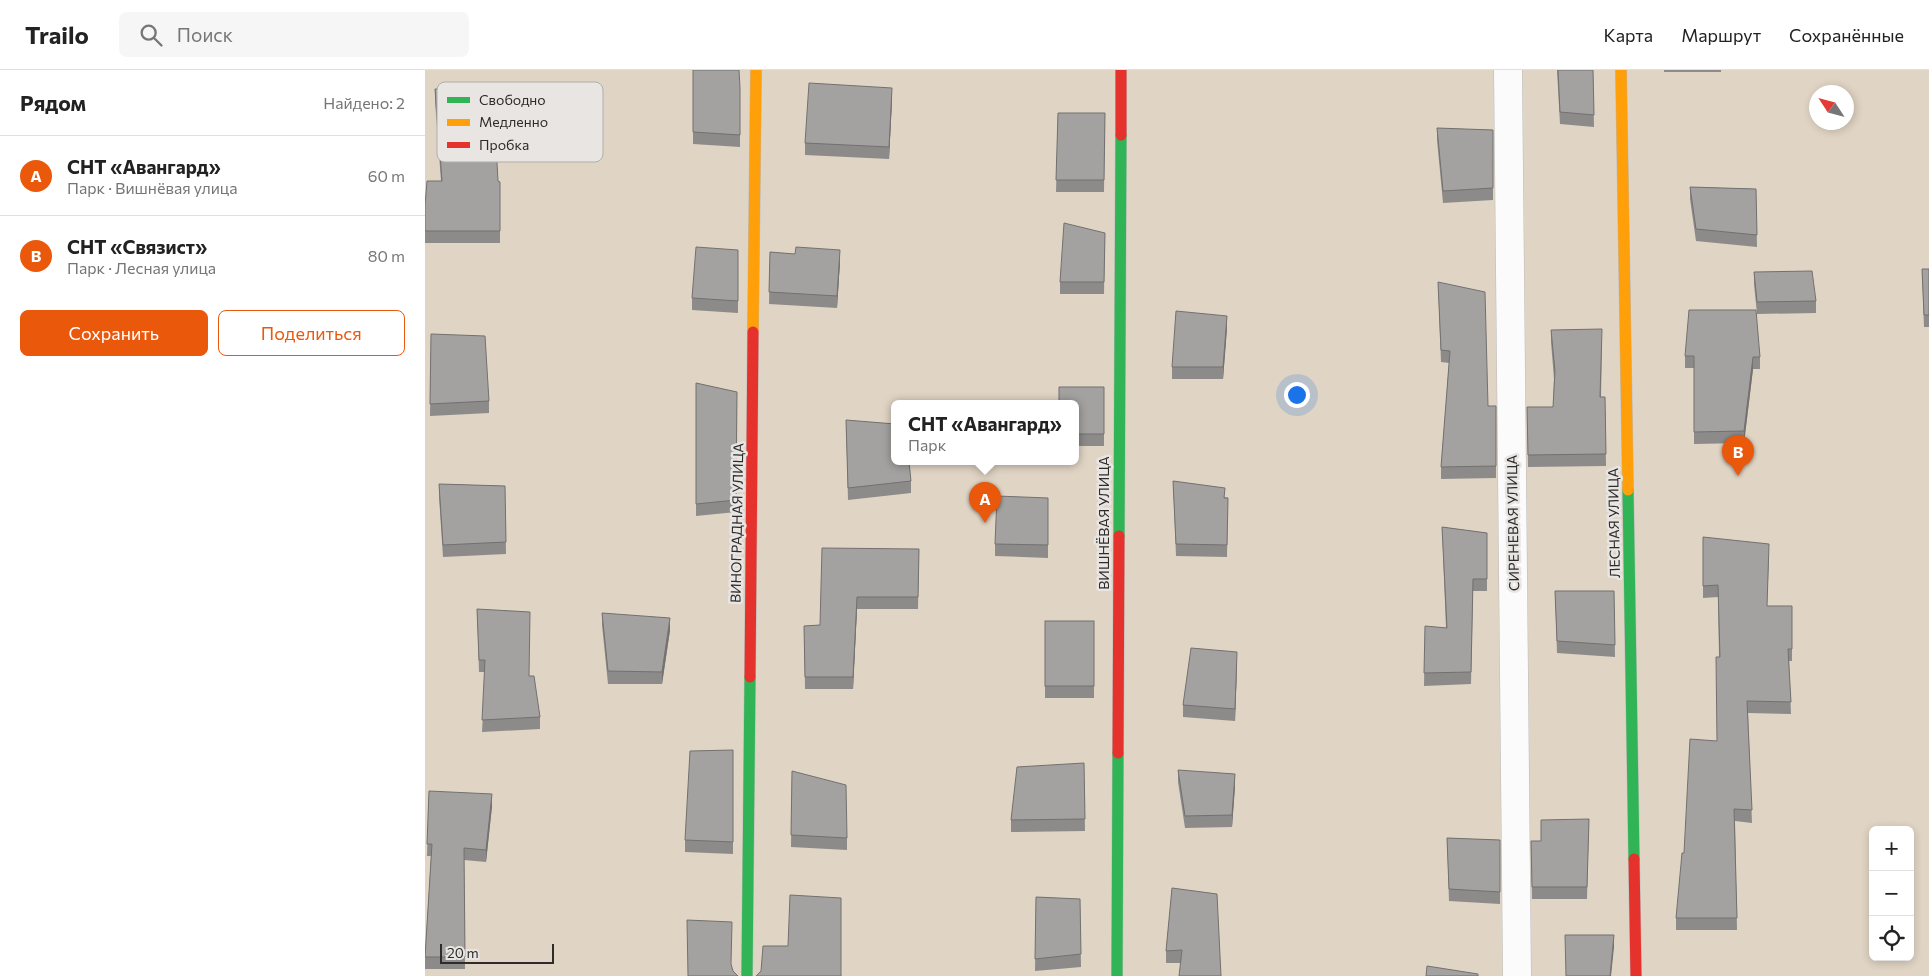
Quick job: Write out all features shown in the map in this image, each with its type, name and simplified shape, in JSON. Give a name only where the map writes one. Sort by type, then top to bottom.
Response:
[{"type":"street","name":"ВИНОГРАДНАЯ УЛИЦА","points":[[747,976],[756,70]]},
{"type":"street","name":"ВИШНЁВАЯ УЛИЦА","points":[[1117,976],[1121,70]]},
{"type":"street","name":"СИРЕНЕВАЯ УЛИЦА","points":[[1509,70],[1517,976]]},
{"type":"street","name":"ЛЕСНАЯ УЛИЦА","points":[[1621,70],[1636,976]]},
{"type":"shaded area","points":[[425,70],[1929,70],[1929,976],[425,976]]},
{"type":"building","points":[[693,70],[739,70],[740,135],[693,132]]},
{"type":"building","points":[[1558,70],[1593,70],[1594,115],[1560,112]]},
{"type":"building","points":[[809,83],[892,88],[889,147],[805,143]]},
{"type":"building","points":[[435,89],[437,89],[437,115]]},
{"type":"building","points":[[1058,113],[1105,113],[1104,180],[1056,180]]},
{"type":"building","points":[[1437,128],[1493,130],[1493,188],[1443,191]]},
{"type":"building","points":[[441,162],[497,162],[498,181],[500,182],[500,231],[425,231],[427,181],[442,181]]},
{"type":"building","points":[[1690,187],[1756,189],[1757,235],[1696,229]]},
{"type":"building","points":[[1064,223],[1105,233],[1104,282],[1060,282]]},
{"type":"building","points":[[696,247],[738,250],[738,301],[692,298]]},
{"type":"building","points":[[796,247],[840,250],[837,296],[769,292],[770,252],[795,254]]},
{"type":"building","points":[[1922,269],[1929,269],[1929,315],[1924,315]]},
{"type":"building","points":[[1812,271],[1816,301],[1757,302],[1754,272]]},
{"type":"building","points":[[1438,282],[1485,292],[1488,406],[1496,406],[1496,466],[1441,467],[1450,351],[1441,350]]},
{"type":"building","points":[[1689,310],[1756,310],[1760,357],[1753,357],[1744,431],[1694,432],[1694,356],[1685,356]]},
{"type":"building","points":[[1176,311],[1227,316],[1223,367],[1172,367]]},
{"type":"building","points":[[1602,329],[1600,397],[1605,397],[1606,454],[1528,455],[1527,407],[1553,407],[1555,371],[1551,330]]},
{"type":"building","points":[[431,334],[485,336],[489,401],[430,404]]},
{"type":"building","points":[[696,383],[737,392],[736,500],[696,504]]},
{"type":"building","points":[[1059,387],[1104,387],[1104,434],[1079,434],[1079,400],[1059,400]]},
{"type":"building","points":[[846,420],[891,424],[891,465],[909,465],[911,481],[848,488]]},
{"type":"building","points":[[1173,481],[1225,488],[1224,498],[1228,498],[1227,545],[1176,544]]},
{"type":"building","points":[[439,484],[505,486],[506,542],[443,545]]},
{"type":"building","points":[[997,496],[1048,498],[1048,545],[995,544]]},
{"type":"building","points":[[1442,527],[1487,533],[1487,579],[1473,579],[1471,672],[1424,673],[1425,626],[1447,628]]},
{"type":"building","points":[[1703,537],[1769,544],[1767,606],[1792,606],[1792,649],[1788,649],[1791,702],[1747,701],[1752,810],[1734,809],[1737,918],[1676,918],[1682,853],[1684,853],[1690,739],[1717,741],[1716,657],[1720,657],[1718,585],[1703,586]]},
{"type":"building","points":[[822,548],[919,549],[918,597],[857,597],[853,677],[805,677],[804,626],[820,625]]},
{"type":"building","points":[[1555,591],[1614,591],[1615,645],[1557,641]]},
{"type":"building","points":[[477,609],[530,612],[529,676],[534,676],[540,717],[482,720],[485,660],[479,660]]},
{"type":"building","points":[[602,613],[670,618],[662,672],[608,671]]},
{"type":"building","points":[[1045,621],[1094,621],[1094,686],[1045,686]]},
{"type":"building","points":[[1191,648],[1237,652],[1235,709],[1183,705]]},
{"type":"building","points":[[733,750],[733,842],[685,840],[690,751]]},
{"type":"building","points":[[1084,763],[1085,819],[1011,820],[1017,767]]},
{"type":"building","points":[[1178,770],[1235,774],[1232,815],[1185,816]]},
{"type":"building","points":[[792,771],[846,785],[847,838],[791,835]]},
{"type":"building","points":[[429,791],[492,794],[486,850],[464,848],[465,957],[425,957],[432,844],[427,844]]},
{"type":"building","points":[[1589,819],[1587,887],[1532,887],[1531,841],[1541,841],[1541,820]]},
{"type":"building","points":[[1447,838],[1500,840],[1500,892],[1449,889]]},
{"type":"building","points":[[1172,888],[1217,894],[1221,976],[1179,976],[1182,950],[1166,951]]},
{"type":"building","points":[[790,895],[841,898],[841,976],[756,976],[761,971],[763,946],[788,946]]},
{"type":"building","points":[[1036,897],[1080,899],[1081,954],[1035,959]]},
{"type":"building","points":[[687,920],[732,922],[731,964],[733,971],[738,976],[688,976]]},
{"type":"building","points":[[1565,935],[1614,935],[1610,976],[1566,976]]},
{"type":"building","points":[[1427,966],[1478,974],[1478,976],[1426,976]]},
{"type":"traffic: fast","points":[[1119,536],[1121,135]]},
{"type":"traffic: fast","points":[[1628,490],[1634,859]]},
{"type":"traffic: fast","points":[[747,976],[750,677]]},
{"type":"traffic: fast","points":[[1117,976],[1118,753]]},
{"type":"traffic: slow","points":[[753,332],[756,70]]},
{"type":"traffic: slow","points":[[1621,70],[1628,490]]},
{"type":"traffic: jam","points":[[1121,70],[1121,135]]},
{"type":"traffic: jam","points":[[750,677],[753,332]]},
{"type":"traffic: jam","points":[[1118,753],[1119,536]]},
{"type":"traffic: jam","points":[[1634,859],[1636,976]]},
{"type":"place","name":"СНТ «Связист»","points":[[1738,476]]},
{"type":"place","name":"СНТ «Авангард»","points":[[985,523]]}]
